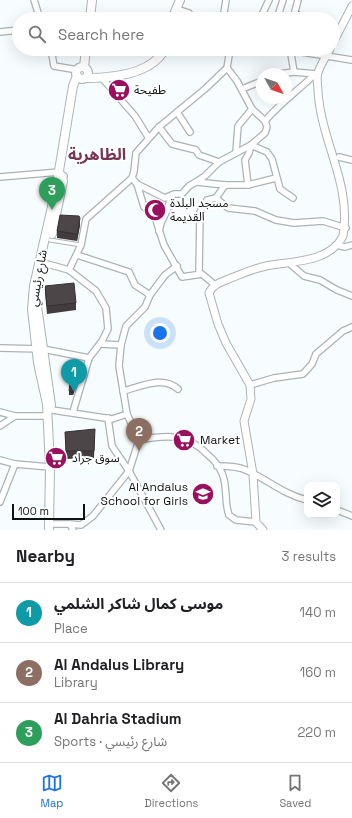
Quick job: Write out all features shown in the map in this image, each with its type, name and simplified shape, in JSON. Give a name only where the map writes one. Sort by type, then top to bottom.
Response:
[{"type":"main road","points":[[91,12],[92,0]]},
{"type":"main road","points":[[175,12],[180,0]]},
{"type":"main road","points":[[180,10],[184,0]]},
{"type":"main road","name":"شارع رئيسي","points":[[42,262],[61,174],[73,86],[83,74],[85,56]]},
{"type":"main road","points":[[83,74],[113,73],[133,67],[153,56]]},
{"type":"main road","points":[[83,74],[102,78],[121,75],[140,69],[155,60],[159,56]]},
{"type":"main road","name":"شارع رئيسي","points":[[52,527],[55,482],[50,413],[32,309],[34,286],[50,240],[60,218],[61,174]]},
{"type":"main road","name":"شارع رئيسي","points":[[50,413],[52,527]]},
{"type":"street","points":[[34,0],[38,12]]},
{"type":"street","points":[[224,12],[226,0]]},
{"type":"street","points":[[263,12],[269,0]]},
{"type":"street","points":[[279,12],[283,0]]},
{"type":"street","points":[[295,12],[298,0]]},
{"type":"street","points":[[340,29],[352,6]]},
{"type":"street","points":[[180,10],[186,12]]},
{"type":"street","points":[[0,32],[12,31]]},
{"type":"street","points":[[53,56],[54,66],[83,74]]},
{"type":"street","points":[[69,270],[81,245],[86,219],[132,178],[136,153],[148,137],[205,90],[227,68],[229,56]]},
{"type":"street","points":[[291,56],[294,72],[316,74]]},
{"type":"street","points":[[264,121],[278,106],[296,93],[316,74],[326,56]]},
{"type":"street","points":[[334,56],[339,59],[352,60]]},
{"type":"street","points":[[137,184],[165,198],[174,194],[182,194],[205,176],[219,162],[251,145],[265,133],[267,127],[264,121],[252,108],[227,68]]},
{"type":"street","points":[[256,522],[253,474],[244,421],[251,399],[250,384],[226,343],[218,324],[209,293],[215,285],[250,270],[270,265],[289,263],[325,254],[336,245],[347,228],[352,212],[346,171],[319,106],[316,74]]},
{"type":"street","points":[[102,78],[135,116],[148,137]]},
{"type":"street","points":[[242,90],[256,84]]},
{"type":"street","points":[[236,152],[238,126],[252,108]]},
{"type":"street","points":[[177,112],[190,132]]},
{"type":"street","points":[[159,127],[172,144],[196,150],[200,155],[219,162]]},
{"type":"street","points":[[251,145],[267,152],[272,159],[280,189],[293,198]]},
{"type":"street","points":[[248,185],[245,160],[251,145]]},
{"type":"street","points":[[339,157],[352,160]]},
{"type":"street","points":[[0,177],[61,174]]},
{"type":"street","points":[[132,178],[137,184],[144,207],[154,214],[164,245],[182,277],[199,274],[215,285]]},
{"type":"street","points":[[196,182],[225,185],[248,185],[276,178]]},
{"type":"street","points":[[199,274],[200,212],[207,200],[216,198],[225,185]]},
{"type":"street","points":[[159,232],[171,196]]},
{"type":"street","points":[[216,198],[228,208],[255,212],[276,220],[294,223],[323,221],[347,228]]},
{"type":"street","points":[[79,219],[86,219]]},
{"type":"street","points":[[336,245],[345,247],[352,245]]},
{"type":"street","points":[[77,255],[130,272],[134,286],[150,295]]},
{"type":"street","points":[[42,262],[69,270],[96,291],[106,308],[108,329],[100,344],[89,358],[74,412]]},
{"type":"street","points":[[289,263],[304,276],[320,280],[337,290],[352,296]]},
{"type":"street","points":[[52,527],[70,524],[81,525],[93,516],[129,471],[139,440],[127,414],[119,366],[121,345],[126,326],[145,307],[150,295],[165,275],[177,266]]},
{"type":"street","points":[[250,384],[274,378],[302,374],[312,364],[316,354],[343,331],[352,327]]},
{"type":"street","points":[[100,344],[121,345]]},
{"type":"street","points":[[0,348],[39,349],[89,358]]},
{"type":"street","points":[[123,391],[165,382],[172,384],[178,389]]},
{"type":"street","points":[[0,412],[15,416],[74,412],[108,418],[127,414]]},
{"type":"street","points":[[0,426],[15,416]]},
{"type":"street","points":[[108,418],[112,446],[129,471],[161,530]]},
{"type":"street","points":[[139,440],[155,437],[185,438],[199,445],[222,473],[229,515],[236,520],[256,522],[264,530]]},
{"type":"street","points":[[0,460],[15,464],[50,467]]},
{"type":"street","points":[[0,502],[15,464]]},
{"type":"street","points":[[217,466],[234,467],[253,474],[294,497],[304,499]]},
{"type":"street","points":[[340,511],[352,516]]},
{"type":"street","points":[[70,524],[73,530]]},
{"type":"lane","points":[[50,240],[81,245]]},
{"type":"building","points":[[60,215],[79,216],[80,218],[77,234],[57,231]]},
{"type":"building","points":[[74,283],[76,303],[47,306],[45,286]]},
{"type":"building","points":[[70,384],[75,385],[73,392],[69,391]]},
{"type":"building","points":[[95,429],[94,451],[66,451],[65,432]]},
{"type":"place","name":"طفيحة","points":[[119,90]]},
{"type":"place","name":"Al Dahria Stadium","points":[[52,210]]},
{"type":"place","name":"مسجد البلدة القديمة","points":[[155,210]]},
{"type":"place","name":"موسى كمال شاكر الشلمي","points":[[74,392]]},
{"type":"place","name":"Market","points":[[184,440]]},
{"type":"place","name":"Al Andalus Library","points":[[139,451]]},
{"type":"place","name":"سوق جراد","points":[[56,458]]},
{"type":"place","name":"Al Andalus School for Girls","points":[[203,494]]},
{"type":"district","name":"الظاهرية","points":[[97,154]]}]
